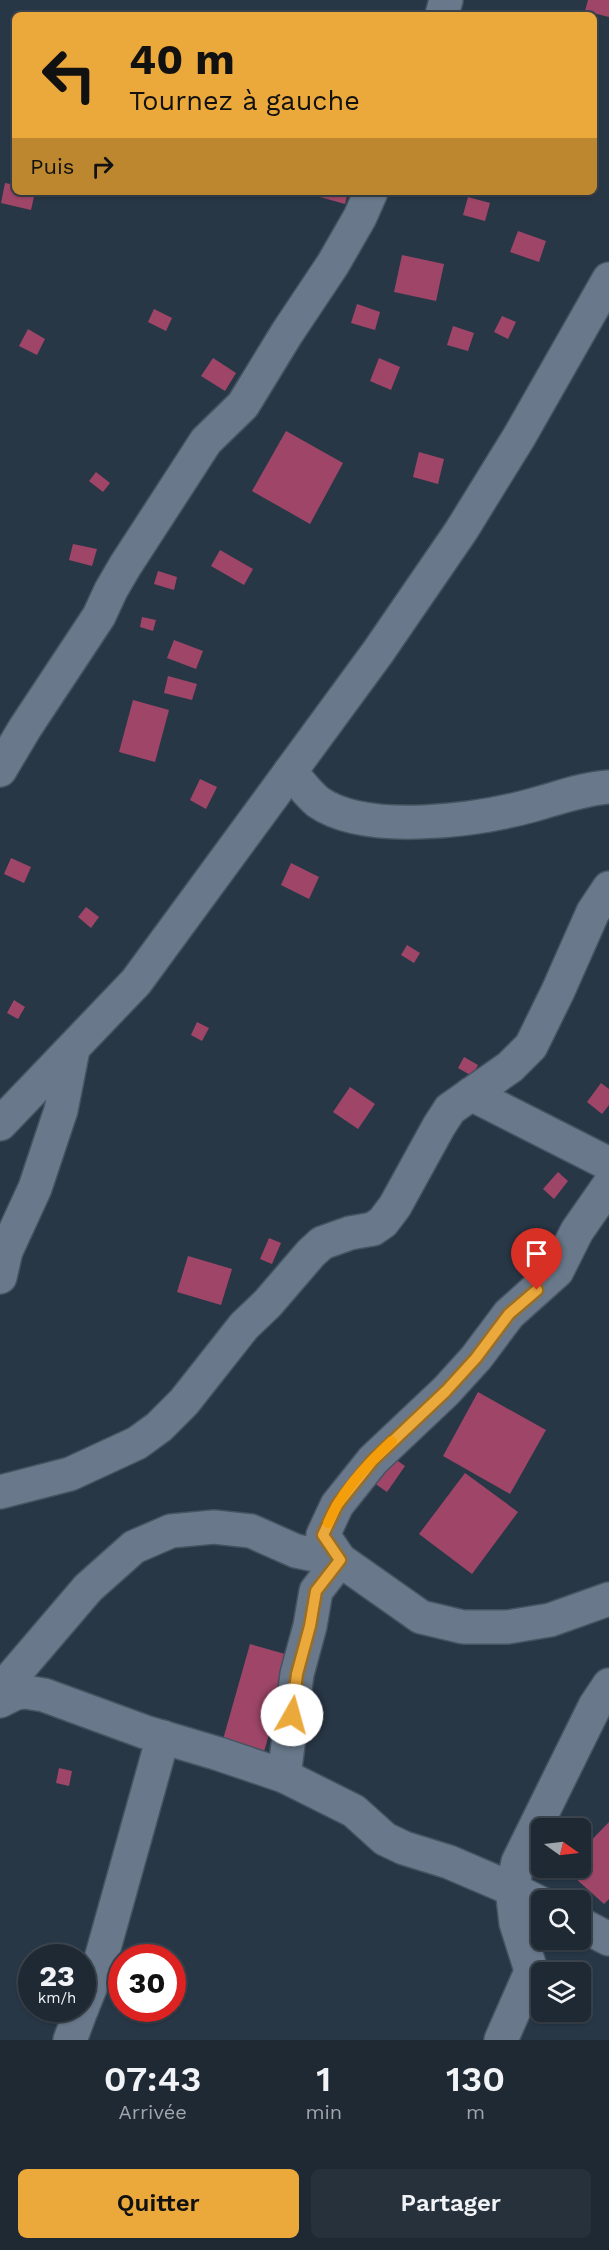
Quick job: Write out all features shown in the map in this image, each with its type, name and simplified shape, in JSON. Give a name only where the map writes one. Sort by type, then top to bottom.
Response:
[{"type":"street","points":[[0,770],[99,616],[125,566],[206,441],[243,405],[333,264],[370,195]]},
{"type":"street","points":[[0,1124],[136,982],[396,627],[461,531],[519,436],[609,279]]},
{"type":"street","points":[[290,772],[317,801],[337,812],[369,820],[402,823],[463,818],[532,805],[564,795],[609,786]]},
{"type":"street","points":[[0,1492],[70,1474],[136,1443],[159,1427],[184,1402],[244,1326],[268,1303],[311,1253],[322,1243],[351,1233],[373,1229],[382,1222],[395,1206],[450,1109],[510,1066],[531,1046],[593,912],[609,888]]},
{"type":"street","points":[[0,1277],[6,1251],[35,1188],[61,1110],[74,1049]]},
{"type":"street","points":[[471,1094],[609,1164]]},
{"type":"street","points":[[609,1185],[573,1236],[557,1270],[509,1314],[476,1358],[442,1396],[379,1453],[337,1505],[323,1535],[340,1560],[421,1617],[463,1627],[508,1627],[550,1620],[609,1599]]},
{"type":"street","points":[[0,1691],[88,1588],[134,1547],[171,1531],[214,1527],[251,1531],[296,1551],[340,1560]]},
{"type":"street","points":[[284,1776],[297,1674],[310,1626],[316,1591],[340,1560]]},
{"type":"street","points":[[501,2040],[530,1974],[530,1967],[516,1923],[512,1889],[518,1862],[596,1706],[609,1685]]},
{"type":"street","points":[[0,1701],[16,1693],[35,1692],[284,1776],[354,1811],[386,1839],[404,1848],[449,1862],[531,1898]]},
{"type":"street","points":[[96,1973],[163,1737]]},
{"type":"street","points":[[591,1930],[609,1939]]},
{"type":"street","points":[[70,2040],[77,2022]]},
{"type":"building","points":[[588,0],[609,0],[609,17],[597,14],[597,12],[585,11]]},
{"type":"building","points":[[5,183],[12,184],[12,195],[34,195],[31,210],[1,203]]},
{"type":"building","points":[[313,195],[347,195],[345,204]]},
{"type":"building","points":[[468,197],[490,203],[485,221],[463,215]]},
{"type":"building","points":[[518,231],[546,241],[539,262],[510,252]]},
{"type":"building","points":[[402,255],[444,264],[436,301],[394,292]]},
{"type":"building","points":[[357,304],[380,312],[375,330],[351,323]]},
{"type":"building","points":[[154,309],[172,318],[166,331],[148,322]]},
{"type":"building","points":[[502,316],[516,322],[508,339],[494,332]]},
{"type":"building","points":[[453,326],[474,333],[468,351],[447,345]]},
{"type":"building","points":[[28,329],[45,339],[37,355],[19,346]]},
{"type":"building","points":[[213,358],[236,373],[225,391],[201,376]]},
{"type":"building","points":[[379,358],[400,367],[391,390],[370,381]]},
{"type":"building","points":[[286,431],[343,463],[310,524],[252,491]]},
{"type":"building","points":[[419,452],[444,459],[438,484],[413,477]]},
{"type":"building","points":[[96,472],[110,483],[103,492],[89,481]]},
{"type":"building","points":[[73,544],[97,549],[92,566],[69,560]]},
{"type":"building","points":[[220,550],[253,569],[244,585],[211,566]]},
{"type":"building","points":[[158,571],[177,577],[174,590],[154,584]]},
{"type":"building","points":[[142,617],[156,620],[153,631],[140,627]]},
{"type":"building","points":[[174,640],[203,651],[196,669],[167,658]]},
{"type":"building","points":[[168,676],[197,684],[192,700],[164,693]]},
{"type":"building","points":[[133,700],[169,710],[155,762],[119,752]]},
{"type":"building","points":[[200,779],[217,787],[206,809],[190,800]]},
{"type":"building","points":[[11,858],[31,867],[24,883],[4,874]]},
{"type":"building","points":[[291,863],[319,877],[309,899],[281,885]]},
{"type":"building","points":[[86,907],[99,917],[91,928],[78,917]]},
{"type":"building","points":[[407,945],[420,953],[414,963],[401,955]]},
{"type":"building","points":[[14,1000],[25,1007],[18,1019],[7,1013]]},
{"type":"building","points":[[197,1022],[209,1028],[202,1041],[191,1035]]},
{"type":"building","points":[[464,1057],[478,1065],[472,1076],[458,1068]]},
{"type":"building","points":[[601,1083],[609,1089],[609,1105],[602,1114],[587,1102]]},
{"type":"building","points":[[350,1087],[375,1104],[358,1129],[333,1112]]},
{"type":"building","points":[[558,1172],[568,1181],[554,1199],[543,1189]]},
{"type":"building","points":[[269,1238],[281,1243],[272,1264],[260,1259]]},
{"type":"building","points":[[188,1256],[232,1269],[221,1305],[177,1292]]},
{"type":"building","points":[[478,1392],[546,1430],[510,1494],[443,1456]]},
{"type":"building","points":[[375,1445],[405,1466],[387,1492],[357,1471]]},
{"type":"building","points":[[465,1473],[518,1512],[472,1574],[419,1534]]},
{"type":"building","points":[[250,1644],[292,1656],[263,1755],[222,1743]]},
{"type":"building","points":[[59,1768],[72,1771],[69,1786],[56,1783]]},
{"type":"building","points":[[609,1822],[609,1899],[604,1904],[575,1878],[591,1878],[591,1841]]},
{"type":"slow traffic","points":[[328,1523],[337,1505],[379,1453],[392,1441]]},
{"type":"route","points":[[292,1715],[297,1674],[310,1626],[316,1591],[340,1560],[323,1535],[337,1505],[379,1453],[437,1401],[476,1358],[509,1314],[537,1290]]}]
